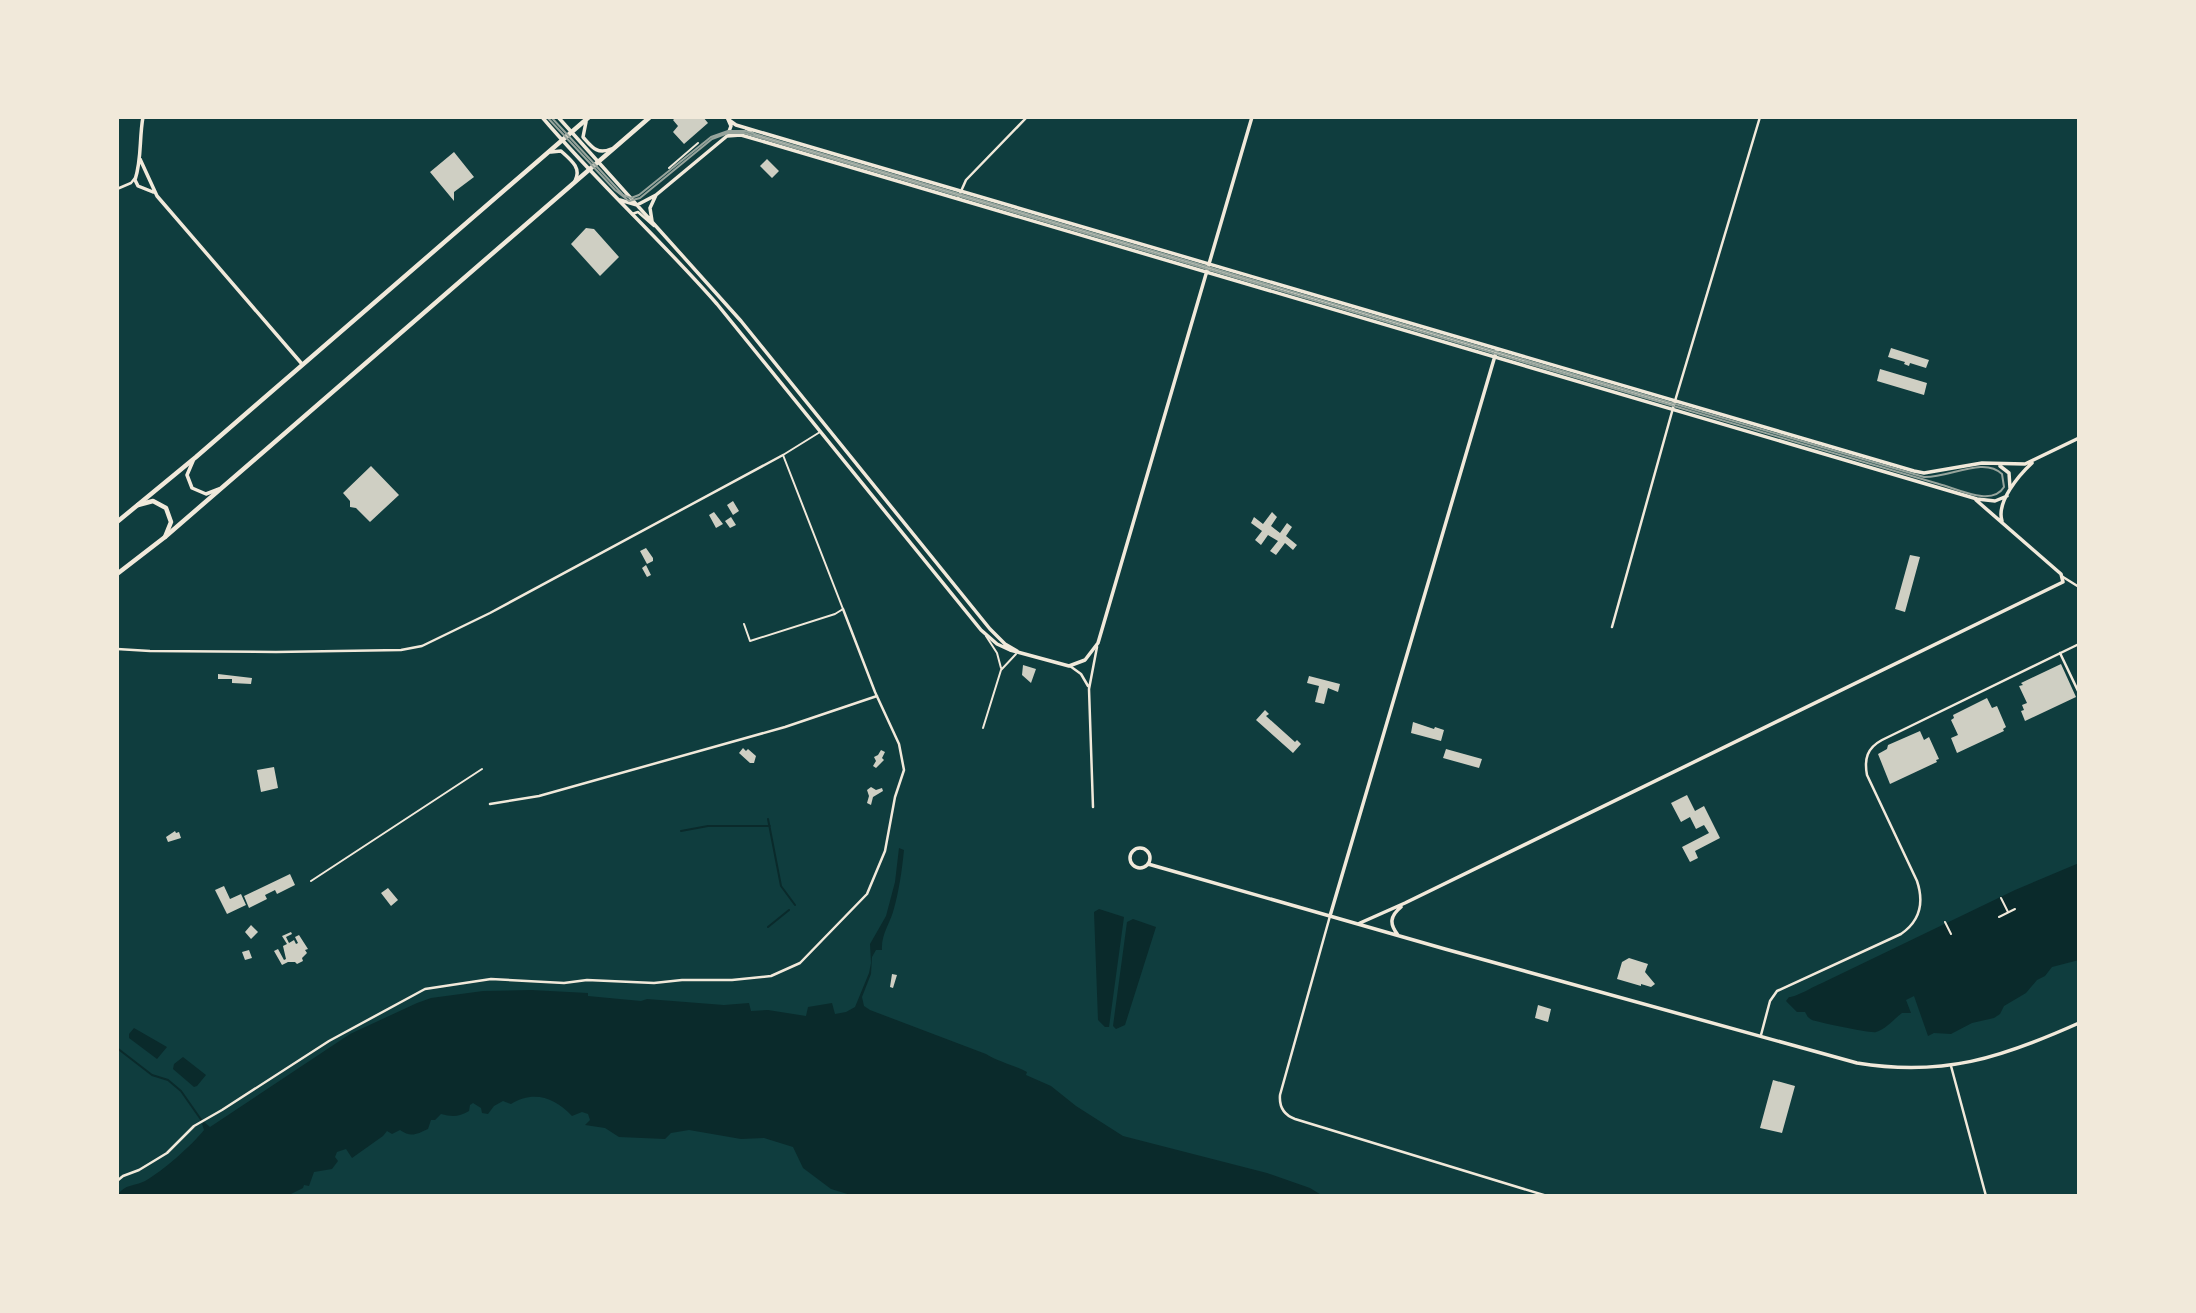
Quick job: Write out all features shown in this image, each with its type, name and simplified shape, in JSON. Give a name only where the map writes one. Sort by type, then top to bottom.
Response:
[{"type":"main road","points":[[117,522],[196,457],[589,117]]},
{"type":"main road","points":[[117,574],[226,485],[650,117]]},
{"type":"main road","points":[[138,505],[154,502],[166,508],[171,522],[165,537]]},
{"type":"street","points":[[143,117],[140,159],[135,177],[140,186],[157,195]]},
{"type":"street","points":[[542,117],[682,264],[758,353],[976,624],[1002,647],[1069,666],[1085,678],[1089,689]]},
{"type":"street","points":[[558,117],[763,348],[995,635],[1019,652]]},
{"type":"street","points":[[589,117],[582,134],[594,150],[601,152],[619,145]]},
{"type":"street","points":[[959,195],[966,180],[1027,117]]},
{"type":"street","points":[[1093,807],[1089,689],[1098,643],[1252,117]]},
{"type":"street","points":[[1612,627],[1674,405],[1760,117]]},
{"type":"street","points":[[728,119],[742,127],[959,195]]},
{"type":"street","points":[[620,200],[637,205],[656,195],[727,135],[731,126],[728,119]]},
{"type":"street","points":[[727,135],[741,135],[959,195],[1674,405],[1965,495],[1990,502],[2008,494]]},
{"type":"street","points":[[544,155],[558,150],[570,160],[578,173],[572,186]]},
{"type":"street","points":[[140,159],[157,195],[302,364]]},
{"type":"street","points":[[117,189],[127,185],[141,173],[146,174]]},
{"type":"street","points":[[127,185],[146,185],[149,180]]},
{"type":"street","points":[[654,226],[650,208],[656,195]]},
{"type":"street","points":[[632,214],[638,212],[654,226]]},
{"type":"street","points":[[758,353],[763,348]]},
{"type":"street","points":[[1496,352],[1280,1095],[1281,1107],[1291,1117],[1547,1196]]},
{"type":"street","points":[[1674,405],[1914,471],[1931,472],[1965,464],[2019,465],[2079,438]]},
{"type":"street","points":[[117,649],[237,652],[401,650],[431,643],[783,455]]},
{"type":"street","points":[[196,457],[187,473],[188,482],[194,489],[209,493],[226,485]]},
{"type":"street","points":[[2003,523],[2000,511],[2008,494],[2037,459]]},
{"type":"street","points":[[1995,463],[2009,473],[2011,480],[2008,494]]},
{"type":"street","points":[[1931,472],[1928,477],[1931,484]]},
{"type":"street","points":[[1965,495],[1986,507],[2063,577],[2079,587]]},
{"type":"street","points":[[1358,924],[2060,583],[2063,577]]},
{"type":"street","points":[[960,605],[965,606],[966,600]]},
{"type":"street","points":[[117,1181],[167,1153],[194,1126],[329,1041],[425,989],[491,979],[564,983],[586,980],[654,983],[761,978],[800,963],[867,894],[885,851],[895,797],[904,771],[899,744],[843,609]]},
{"type":"street","points":[[1069,666],[1086,660],[1098,643]]},
{"type":"street","points":[[1760,1038],[1770,1001],[1777,992],[1901,934],[1910,927],[1918,914],[1921,900],[1917,881],[1867,775],[1865,765],[1870,750],[1882,740],[2079,644]]},
{"type":"street","points":[[2060,653],[2079,692]]},
{"type":"street","points":[[490,804],[539,796],[785,727],[877,696]]},
{"type":"street","points":[[1150,856],[1143,867],[1136,867],[1130,855],[1140,848],[1147,851],[1163,867]]},
{"type":"street","points":[[1148,863],[1760,1038],[1880,1067],[1967,1064],[2006,1053],[2079,1023]]},
{"type":"street","points":[[1398,935],[1392,928],[1391,920],[1405,903]]},
{"type":"street","points":[[1951,1066],[1986,1196]]},
{"type":"lane","points":[[742,127],[756,135],[959,195]]},
{"type":"lane","points":[[741,135],[756,135]]},
{"type":"lane","points":[[744,625],[750,641],[835,614],[843,609],[783,455],[821,431]]},
{"type":"lane","points":[[976,624],[995,649],[1001,670]]},
{"type":"lane","points":[[983,728],[1001,670],[1019,652]]},
{"type":"path","points":[[669,168],[698,143]]},
{"type":"path","points":[[311,881],[482,769]]},
{"type":"path","points":[[2001,898],[2008,912]]},
{"type":"path","points":[[1999,917],[2015,909]]},
{"type":"path","points":[[1945,922],[1951,934]]},
{"type":"water","points":[[899,848],[904,850],[897,897],[884,935],[882,950],[876,950],[872,957],[871,974],[862,997],[864,1006],[1027,1072],[1026,1075],[1051,1086],[1076,1106],[1123,1136],[1267,1173],[1310,1188],[1323,1196],[854,1196],[831,1189],[803,1168],[793,1147],[764,1138],[741,1139],[689,1130],[671,1133],[665,1139],[619,1137],[605,1128],[585,1125],[590,1120],[588,1114],[582,1112],[572,1116],[551,1101],[528,1097],[511,1104],[503,1101],[494,1106],[488,1114],[482,1113],[481,1108],[473,1103],[469,1111],[452,1116],[441,1114],[431,1120],[428,1129],[414,1134],[400,1130],[392,1134],[387,1131],[352,1158],[346,1149],[337,1152],[335,1157],[338,1161],[332,1169],[314,1172],[309,1186],[304,1185],[287,1196],[117,1196],[127,1187],[152,1177],[177,1157],[204,1130],[204,1122],[210,1127],[350,1034],[431,998],[483,991],[531,990],[588,993],[588,996],[641,1001],[647,999],[724,1005],[749,1003],[751,1011],[768,1010],[806,1016],[808,1007],[832,1003],[835,1014],[846,1012],[855,1007],[869,973],[870,944],[886,916],[895,882]]},
{"type":"water","points":[[2079,863],[2079,960],[2052,967],[2026,993],[2004,1006],[1994,1018],[1972,1023],[1951,1034],[1934,1033],[1928,1036],[1914,996],[1906,1000],[1911,1013],[1902,1013],[1883,1029],[1872,1032],[1812,1020],[1805,1012],[1797,1012],[1786,1001],[1789,997],[2015,890]]},
{"type":"water","points":[[1099,909],[1124,917],[1109,1027],[1105,1027],[1098,1020],[1094,912]]},
{"type":"water","points":[[1133,919],[1156,927],[1125,1025],[1116,1029],[1113,1026],[1127,922]]},
{"type":"water","points":[[134,1028],[167,1047],[157,1059],[129,1038]]},
{"type":"water","points":[[183,1057],[206,1075],[197,1086],[194,1087],[173,1069],[174,1064]]},
{"type":"building","points":[[676,117],[703,117],[708,123],[684,144],[673,132],[678,126],[673,120]]},
{"type":"building","points":[[454,152],[474,177],[454,192],[454,201],[430,172]]},
{"type":"building","points":[[767,159],[779,171],[772,178],[760,166]]},
{"type":"building","points":[[586,228],[594,229],[619,257],[600,276],[571,244]]},
{"type":"building","points":[[1891,348],[1929,360],[1926,368],[1910,363],[1909,366],[1904,364],[1905,362],[1888,357]]},
{"type":"building","points":[[1880,369],[1927,383],[1924,395],[1877,381]]},
{"type":"building","points":[[371,466],[399,495],[370,522],[356,508],[350,507],[350,501],[343,493]]},
{"type":"building","points":[[733,501],[739,511],[733,515],[727,505]]},
{"type":"building","points":[[714,512],[723,524],[716,528],[709,515]]},
{"type":"building","points":[[1272,512],[1277,517],[1271,526],[1280,533],[1287,523],[1292,527],[1286,536],[1297,545],[1293,550],[1285,543],[1276,555],[1270,551],[1278,541],[1268,535],[1261,545],[1255,540],[1262,531],[1251,523],[1254,517],[1263,524]]},
{"type":"building","points":[[731,517],[736,525],[730,528],[725,521]]},
{"type":"building","points":[[646,548],[653,558],[653,561],[647,564],[640,551]]},
{"type":"building","points":[[1910,555],[1920,557],[1905,612],[1895,609]]},
{"type":"building","points":[[646,565],[651,575],[647,577],[642,568]]},
{"type":"building","points":[[2061,664],[2076,697],[2025,721],[2021,711],[2024,710],[2022,705],[2027,703],[2019,686]]},
{"type":"building","points":[[1023,665],[1036,669],[1031,683],[1022,675]]},
{"type":"building","points":[[218,674],[252,678],[251,684],[218,679]]},
{"type":"building","points":[[1309,676],[1340,684],[1338,692],[1328,688],[1324,704],[1315,702],[1319,686],[1307,683]]},
{"type":"building","points":[[1987,698],[1992,708],[1997,706],[2006,727],[2004,731],[1957,753],[1951,738],[1958,735],[1951,720],[1953,715]]},
{"type":"building","points":[[1265,710],[1269,714],[1266,716],[1295,742],[1297,740],[1301,744],[1293,753],[1256,720]]},
{"type":"building","points":[[1413,722],[1444,730],[1441,741],[1411,733]]},
{"type":"building","points":[[1920,731],[1924,740],[1929,737],[1939,759],[1890,784],[1878,754],[1887,749],[1888,745]]},
{"type":"building","points":[[743,748],[756,756],[754,763],[750,763],[739,753]]},
{"type":"building","points":[[1446,749],[1482,759],[1479,768],[1443,758]]},
{"type":"building","points":[[881,750],[885,752],[882,758],[884,760],[876,768],[873,766],[876,761],[874,757]]},
{"type":"building","points":[[274,767],[278,788],[261,792],[257,770]]},
{"type":"building","points":[[871,787],[876,790],[882,788],[883,791],[873,797],[871,805],[867,803],[867,790]]},
{"type":"building","points":[[1687,795],[1695,811],[1704,806],[1720,838],[1695,851],[1698,858],[1690,862],[1682,847],[1709,833],[1704,825],[1696,829],[1690,817],[1681,822],[1671,803]]},
{"type":"building","points":[[175,831],[179,832],[181,838],[168,842],[166,837]]},
{"type":"building","points":[[290,874],[295,885],[277,894],[275,890],[265,895],[267,899],[249,908],[244,896]]},
{"type":"building","points":[[224,886],[230,899],[241,894],[246,905],[227,914],[215,890]]},
{"type":"building","points":[[388,888],[398,900],[391,906],[381,893]]},
{"type":"building","points":[[251,925],[258,932],[251,939],[245,932]]},
{"type":"building","points":[[291,932],[292,934],[286,937],[289,943],[294,940],[298,943],[295,937],[299,935],[308,949],[305,950],[307,953],[302,958],[303,961],[297,964],[288,962],[282,965],[274,951],[278,949],[284,960],[286,959],[283,946],[287,944],[282,936]]},
{"type":"building","points":[[249,950],[252,958],[245,960],[242,952]]},
{"type":"building","points":[[1629,958],[1648,964],[1645,972],[1655,984],[1651,987],[1641,986],[1617,979],[1622,962]]},
{"type":"building","points":[[892,974],[897,975],[893,988],[890,987]]},
{"type":"building","points":[[1538,1005],[1551,1009],[1548,1022],[1535,1018]]},
{"type":"building","points":[[1773,1080],[1795,1086],[1782,1133],[1760,1128]]},
{"type":"waterway","points":[[768,819],[781,886],[795,905]]},
{"type":"waterway","points":[[681,831],[708,826],[770,826]]},
{"type":"waterway","points":[[768,927],[789,910]]},
{"type":"waterway","points":[[117,1048],[152,1075],[168,1080],[181,1091],[202,1121]]},
{"type":"tram line","points":[[547,117],[615,190],[629,201],[640,198],[712,139],[728,133],[744,133],[1974,495],[1991,496],[2004,487],[2002,474],[1995,469],[1976,467],[1924,477],[745,131],[728,131],[711,137],[639,195],[631,198],[623,195],[551,117]]}]
